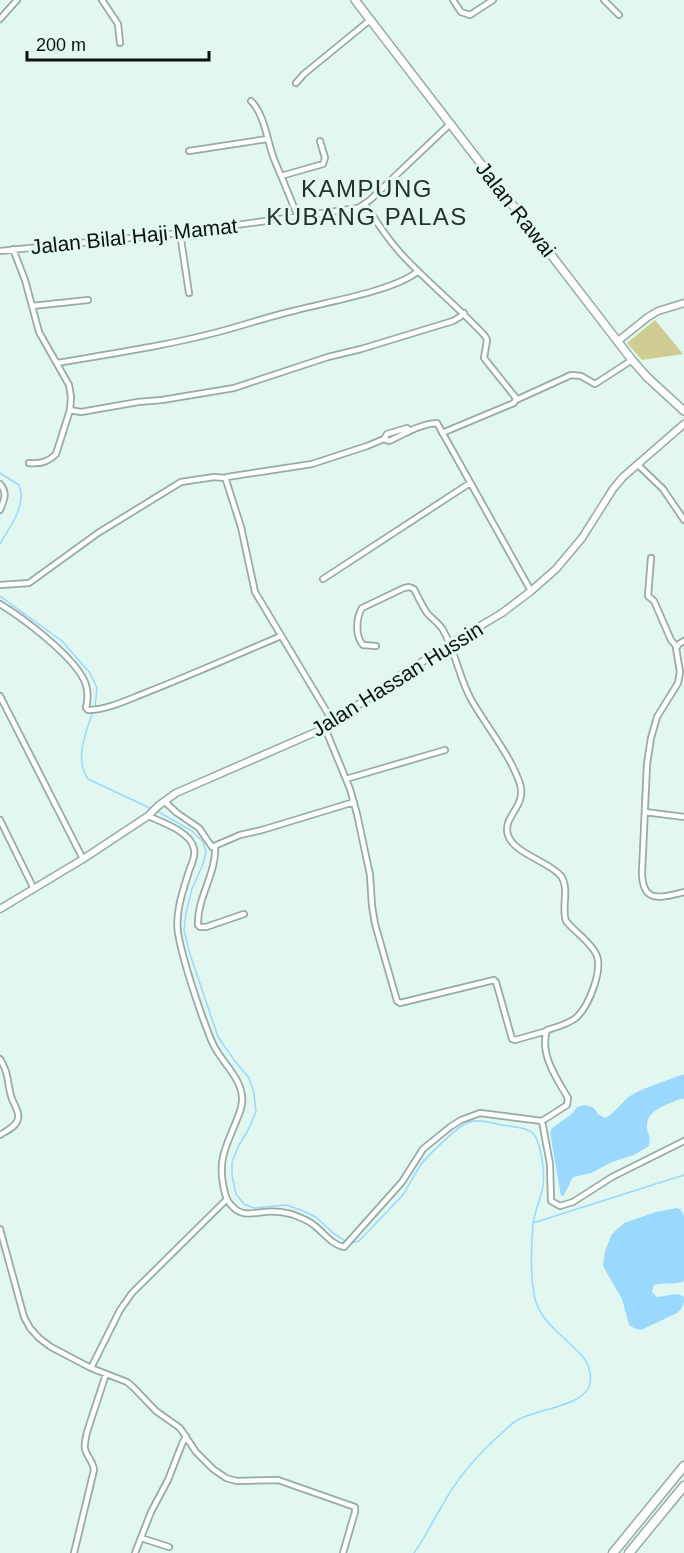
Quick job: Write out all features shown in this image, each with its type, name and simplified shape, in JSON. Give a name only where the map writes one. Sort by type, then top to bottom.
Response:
[{"type":"highway","points":[[614,1553],[684,1466]]},
{"type":"highway","points":[[629,1553],[684,1486]]},
{"type":"main road","name":"Jalan Rawai","points":[[355,0],[632,360],[646,377],[684,411]]},
{"type":"street","points":[[0,20],[17,0]]},
{"type":"street","points":[[102,0],[118,24],[120,43]]},
{"type":"street","points":[[453,0],[461,12],[470,15],[493,0]]},
{"type":"street","points":[[604,0],[619,15]]},
{"type":"street","points":[[296,83],[370,20]]},
{"type":"street","points":[[251,102],[261,115],[267,139],[298,217]]},
{"type":"street","name":"Jalan Bilal Haji Mamat","points":[[0,251],[180,233],[358,208],[450,124]]},
{"type":"street","points":[[189,151],[267,139]]},
{"type":"street","points":[[281,176],[323,164],[325,158],[320,141]]},
{"type":"street","points":[[365,204],[391,241],[418,271],[464,313],[486,337],[484,358],[515,396],[515,402]]},
{"type":"street","points":[[180,233],[189,293]]},
{"type":"street","points":[[13,249],[25,280],[39,332],[69,385],[71,397],[70,410],[56,454],[40,464],[29,463]]},
{"type":"street","points":[[57,363],[217,332],[391,285],[408,279],[418,271]]},
{"type":"street","points":[[32,306],[88,300]]},
{"type":"street","points":[[618,341],[648,316],[684,303]]},
{"type":"street","points":[[70,410],[81,412],[234,388],[328,357],[453,321],[464,313]]},
{"type":"street","points":[[442,433],[571,375],[581,376],[595,384],[632,360]]},
{"type":"street","points":[[0,585],[30,583],[98,533],[182,482],[214,477],[226,478],[312,464],[368,446],[384,439],[387,434],[437,423],[531,591]]},
{"type":"street","name":"Jalan Hassan Hussin","points":[[0,909],[83,859],[149,815],[176,793],[325,728],[395,679],[496,617],[556,569],[574,548],[613,489],[628,472],[684,424]]},
{"type":"street","points":[[637,464],[663,489],[684,520]]},
{"type":"street","points":[[226,478],[241,527],[255,592],[333,722]]},
{"type":"street","points":[[323,579],[470,483]]},
{"type":"street","points":[[0,484],[5,493],[0,510]]},
{"type":"street","points":[[678,510],[684,505]]},
{"type":"street","points":[[651,558],[648,596],[654,602],[676,646],[680,678],[657,717],[651,738],[647,764],[642,882],[645,891],[652,896],[684,892]]},
{"type":"street","points":[[325,728],[354,802],[370,875],[375,924],[396,1000],[399,1003],[494,980],[512,1039],[515,1040],[571,1021],[584,1009],[594,984],[598,958],[594,950],[566,921],[565,887],[560,875],[518,847],[508,835],[507,827],[510,819],[522,799],[521,786],[514,770],[471,698],[442,628],[426,611],[414,589],[404,588],[366,605],[360,611],[357,619],[360,643],[366,646],[376,646]]},
{"type":"street","points":[[0,604],[42,635],[73,664],[86,684],[88,699],[86,708],[90,711],[100,710],[176,681],[281,636]]},
{"type":"street","points":[[676,646],[684,640]]},
{"type":"street","points":[[0,696],[83,859]]},
{"type":"street","points":[[0,714],[7,710]]},
{"type":"street","points":[[346,779],[445,750]]},
{"type":"street","points":[[213,846],[354,802]]},
{"type":"street","points":[[161,804],[199,828],[213,846],[216,857],[201,902],[198,925],[206,927],[244,914]]},
{"type":"street","points":[[645,812],[684,817]]},
{"type":"street","points":[[149,815],[179,831],[194,848],[194,858],[182,894],[177,919],[178,932],[191,985],[206,1026],[214,1046],[238,1082],[242,1098],[241,1108],[222,1158],[221,1172],[227,1199],[236,1210],[246,1214],[276,1211],[303,1218],[340,1247],[345,1247],[402,1182],[423,1149],[461,1120],[480,1113],[542,1121],[567,1106],[569,1100],[547,1056],[544,1041],[547,1030]]},
{"type":"street","points":[[0,820],[1,827],[34,889]]},
{"type":"street","points":[[0,1059],[7,1075],[11,1099],[18,1112],[16,1124],[0,1135]]},
{"type":"street","points":[[542,1121],[549,1164],[550,1200],[557,1205],[573,1202],[612,1177],[684,1141]]},
{"type":"street","points":[[91,1368],[120,1310],[132,1293],[227,1199]]},
{"type":"street","points":[[0,1229],[24,1317],[39,1338],[91,1368],[127,1382],[156,1411],[180,1428],[196,1452],[226,1478],[237,1482],[278,1480],[355,1507],[343,1553]]},
{"type":"street","points":[[74,1553],[94,1470],[86,1450],[87,1432],[106,1374]]},
{"type":"street","points":[[135,1553],[186,1436]]},
{"type":"street","points":[[141,1538],[169,1547]]},
{"type":"shaded area","points":[[655,320],[683,354],[642,360],[627,343]]},
{"type":"water","points":[[684,1074],[684,1099],[659,1108],[650,1115],[647,1126],[649,1146],[634,1155],[612,1162],[591,1173],[573,1177],[564,1195],[561,1196],[550,1133],[552,1128],[572,1114],[577,1107],[585,1105],[594,1108],[605,1118],[630,1096]]},
{"type":"water","points":[[677,1208],[684,1216],[684,1281],[654,1285],[652,1292],[657,1297],[680,1295],[684,1297],[683,1306],[677,1313],[641,1330],[634,1328],[629,1325],[622,1299],[603,1266],[605,1251],[612,1234],[624,1223],[656,1212]]},
{"type":"waterway","points":[[0,473],[19,485],[21,493],[16,516],[0,544]]},
{"type":"waterway","points":[[0,596],[62,641],[90,673],[97,688],[95,707]]},
{"type":"waterway","points":[[93,711],[82,754],[82,763],[88,779],[152,809]]},
{"type":"waterway","points":[[157,811],[192,831],[203,842],[206,852],[192,889],[184,930],[218,1037],[249,1078],[254,1093],[256,1112],[232,1162],[236,1194],[244,1204],[254,1208],[286,1205],[301,1210],[316,1217],[347,1242]]},
{"type":"waterway","points":[[351,1243],[359,1241],[401,1197],[423,1162],[467,1123],[484,1121],[519,1128],[533,1133],[536,1137],[542,1158],[543,1181],[533,1225],[534,1294],[545,1319],[586,1361],[590,1374],[589,1387],[584,1394],[566,1404],[516,1421],[493,1441],[454,1486],[414,1553]]},
{"type":"waterway","points":[[533,1223],[684,1175]]},
{"type":"district","name":"KAMPUNG KUBANG PALAS","points":[[367,202]]}]
